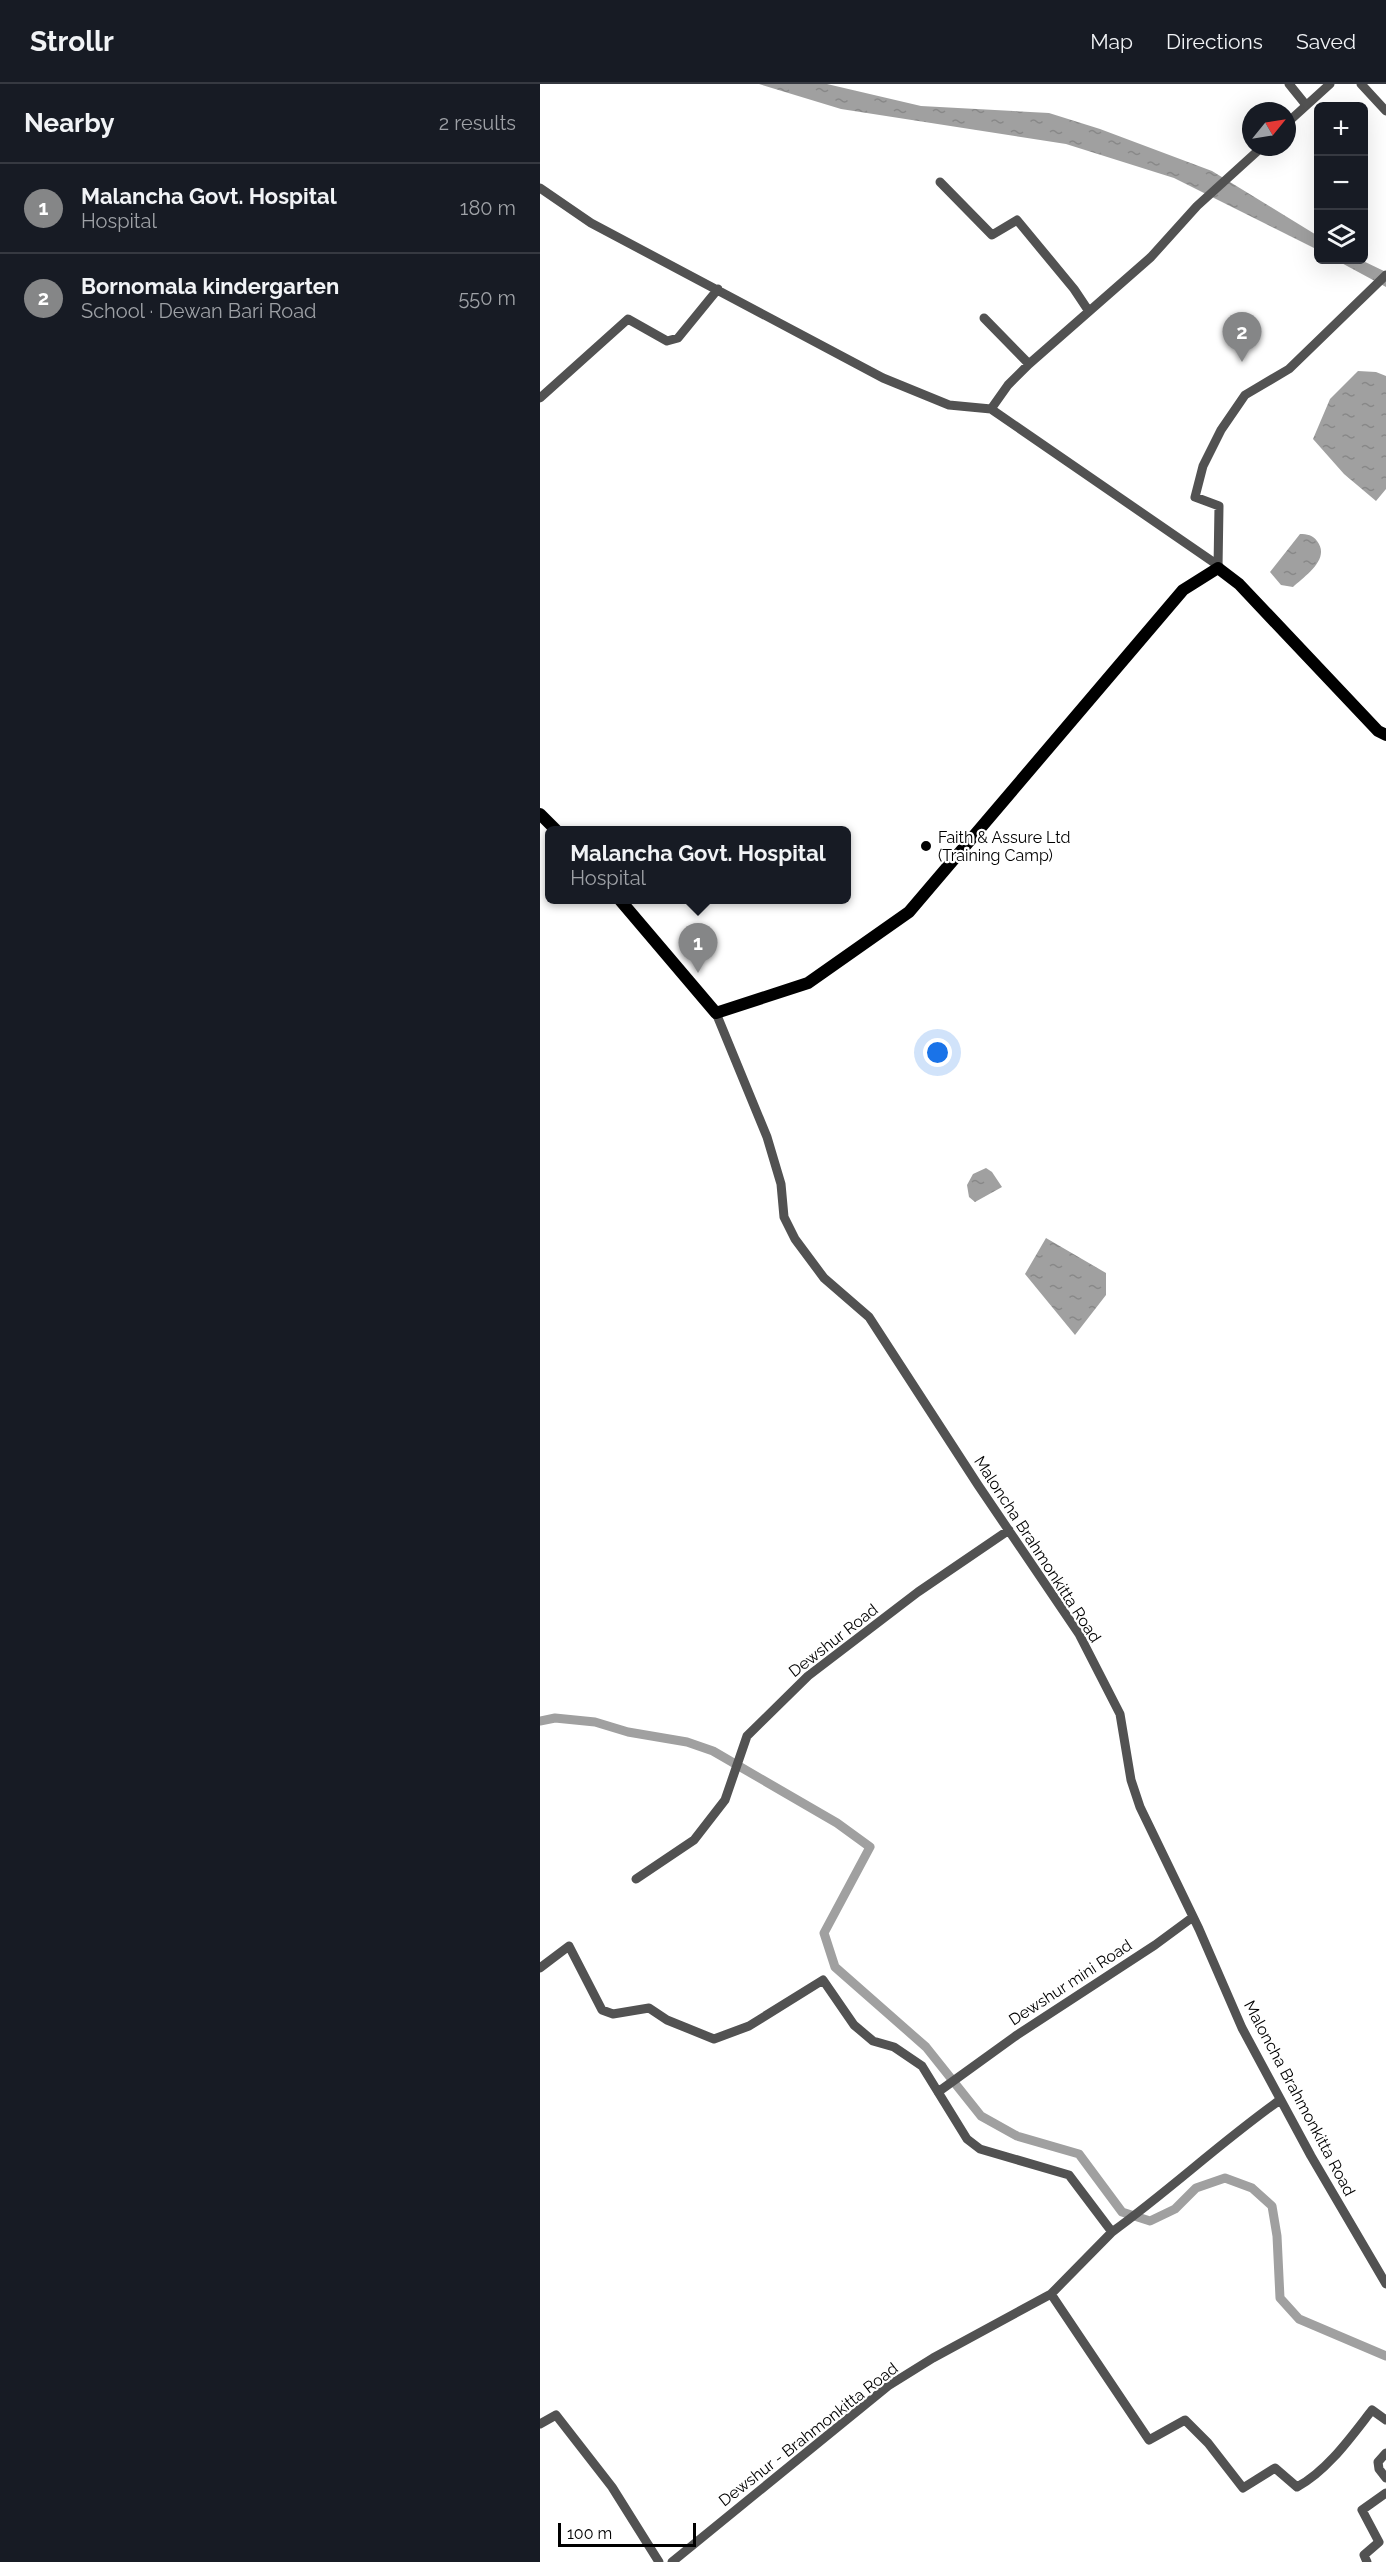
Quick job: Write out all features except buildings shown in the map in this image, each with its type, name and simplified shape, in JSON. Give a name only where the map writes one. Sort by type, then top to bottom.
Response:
[{"type":"main road","points":[[623,904],[716,1012],[808,982],[909,912],[1183,590],[1219,567],[1239,584],[1378,731],[1386,735]]},
{"type":"main road","points":[[540,814],[551,826]]},
{"type":"street","points":[[1289,84],[1306,105]]},
{"type":"street","points":[[1296,114],[1330,84]]},
{"type":"street","points":[[1361,84],[1386,111]]},
{"type":"street","points":[[991,409],[1008,385],[1029,364],[1151,257],[1197,206],[1253,156]]},
{"type":"street","points":[[940,182],[992,235],[1017,220],[1074,289],[1088,310]]},
{"type":"street","points":[[540,188],[591,223],[883,378],[949,405],[991,409],[1219,567]]},
{"type":"street","points":[[1219,567],[1219,506],[1195,497],[1203,466],[1221,430],[1245,395],[1289,369],[1386,275]]},
{"type":"street","points":[[540,398],[628,319],[667,341],[678,338],[718,290]]},
{"type":"street","points":[[984,318],[1029,364]]},
{"type":"street","name":"Maloncha Brahmonkitta Road","points":[[716,1012],[767,1137],[781,1184],[783,1217],[795,1239],[824,1278],[870,1317],[1079,1634],[1120,1714],[1131,1780],[1140,1807],[1193,1917],[1242,2028],[1280,2100],[1386,2284]]},
{"type":"street","name":"Dewshur Road","points":[[636,1879],[694,1840],[726,1800],[747,1736],[808,1676],[918,1592],[1009,1530]]},
{"type":"street","name":"Dewshur mini Road","points":[[938,2092],[1017,2035],[1155,1946],[1193,1917]]},
{"type":"street","points":[[540,1968],[569,1946],[602,2010],[613,2014],[649,2008],[667,2020],[714,2039],[749,2026],[823,1980],[855,2025],[873,2040],[894,2047],[922,2067],[967,2139],[980,2148],[1069,2175],[1112,2232]]},
{"type":"street","name":"Dewshur - Brahmonkitta Road","points":[[672,2562],[888,2386],[933,2358],[1051,2294],[1112,2232],[1160,2196],[1239,2129],[1280,2100]]},
{"type":"street","points":[[1051,2294],[1149,2440],[1185,2420],[1208,2443],[1244,2488],[1275,2468],[1297,2487],[1306,2482],[1348,2442],[1372,2410],[1386,2420]]},
{"type":"street","points":[[540,2424],[556,2415],[612,2487],[659,2562]]},
{"type":"street","points":[[1386,2453],[1378,2462],[1378,2469],[1386,2478]]},
{"type":"street","points":[[1367,2562],[1364,2555],[1379,2542],[1362,2510],[1386,2493]]},
{"type":"water","points":[[759,84],[827,84],[921,106],[1049,113],[1100,129],[1212,171],[1314,234],[1314,248],[1174,178],[1066,144],[841,109]]},
{"type":"water","points":[[1368,263],[1386,272],[1386,287],[1343,264]]},
{"type":"water","points":[[1358,371],[1376,372],[1386,376],[1386,489],[1376,501],[1344,474],[1313,439],[1330,399]]},
{"type":"water","points":[[1300,534],[1310,535],[1317,541],[1321,554],[1319,561],[1293,587],[1281,585],[1270,572]]},
{"type":"water","points":[[986,1168],[992,1172],[1002,1187],[975,1202],[969,1197],[967,1185],[973,1174]]},
{"type":"water","points":[[1046,1238],[1106,1273],[1106,1295],[1075,1335],[1025,1274]]},
{"type":"waterway","points":[[540,1721],[555,1718],[595,1722],[628,1732],[687,1742],[713,1751],[837,1823],[870,1847],[824,1933],[835,1967],[926,2047],[981,2116],[1017,2136],[1079,2154],[1122,2212],[1150,2221],[1175,2209],[1196,2188],[1225,2178],[1252,2188],[1272,2206],[1277,2236],[1280,2298],[1299,2319],[1386,2356]]},
{"type":"place","name":"Bornomala kindergarten","points":[[1242,362]]},
{"type":"place","name":"Faith & Assure Ltd (Training Camp)","points":[[926,846]]},
{"type":"place","name":"Malancha Govt. Hospital","points":[[698,973]]}]
